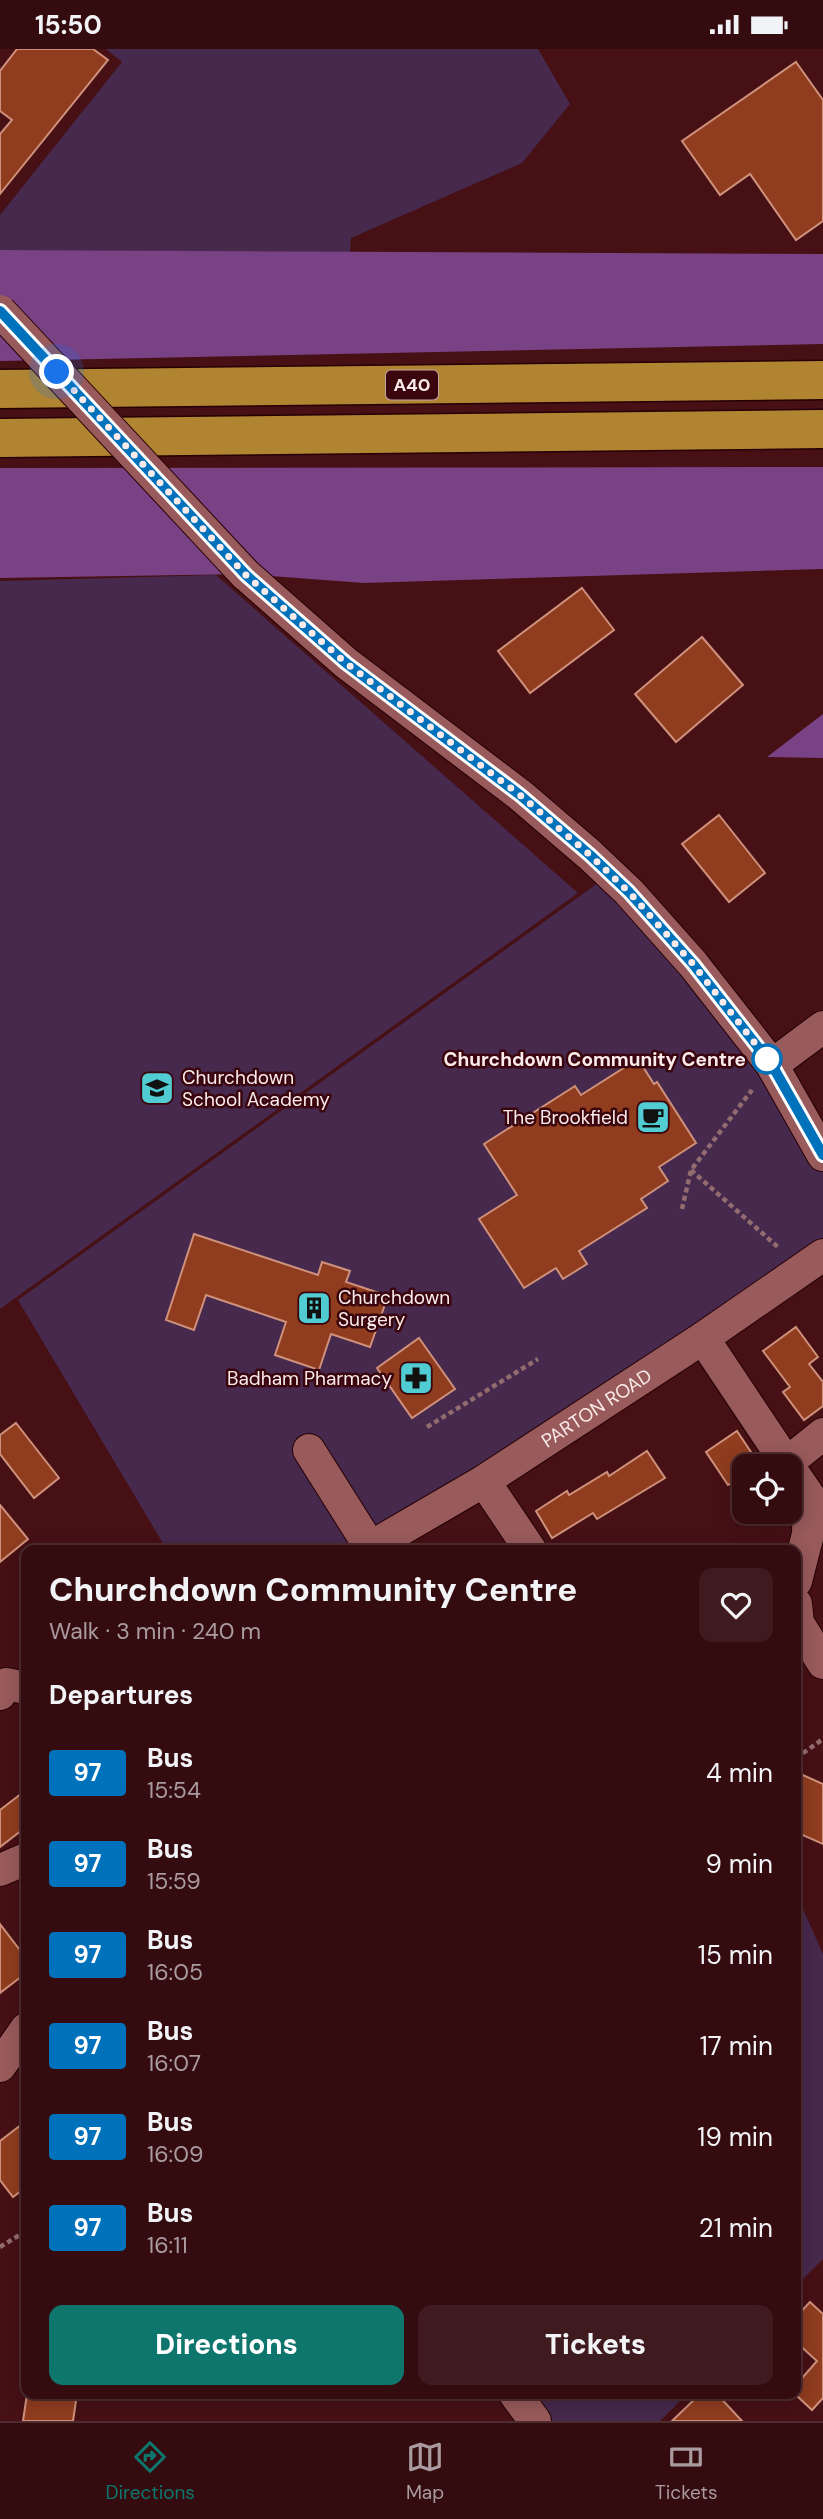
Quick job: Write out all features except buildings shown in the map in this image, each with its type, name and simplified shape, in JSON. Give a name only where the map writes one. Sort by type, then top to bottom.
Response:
[{"type":"highway","name":"A40","points":[[0,389],[823,380]]},
{"type":"highway","points":[[0,438],[823,429]]},
{"type":"street","points":[[0,311],[246,575],[346,663],[520,795],[629,892],[693,964],[772,1065],[823,1155]]},
{"type":"street","points":[[772,1065],[823,1027]]},
{"type":"street","name":"PARTON ROAD","points":[[374,1545],[484,1481],[703,1338],[813,1262]]},
{"type":"street","points":[[703,1338],[780,1454]]},
{"type":"street","points":[[801,1454],[823,1434]]},
{"type":"street","points":[[309,1450],[365,1545]]},
{"type":"street","points":[[484,1481],[527,1545]]},
{"type":"street","points":[[801,1561],[808,1534],[809,1496],[802,1486]]},
{"type":"street","points":[[801,1628],[823,1663]]},
{"type":"street","points":[[0,1870],[21,1861]]},
{"type":"street","points":[[519,2399],[535,2421]]},
{"type":"path","points":[[682,1209],[691,1170],[772,1065]]},
{"type":"path","points":[[691,1170],[813,1262]]},
{"type":"path","points":[[427,1427],[538,1359]]},
{"type":"path","points":[[801,1754],[823,1739]]},
{"type":"path","points":[[0,2247],[21,2234]]},
{"type":"shaded area","points":[[106,49],[538,49],[570,104],[522,163],[351,238],[350,252],[0,250],[0,215],[122,62]]},
{"type":"shaded area","points":[[0,250],[823,254],[823,344],[0,361]]},
{"type":"shaded area","points":[[823,467],[823,569],[364,583],[245,574],[0,578],[0,468]]},
{"type":"shaded area","name":"Churchdown School Academy","points":[[216,575],[578,893],[0,1309],[0,581]]},
{"type":"shaded area","points":[[823,714],[823,758],[767,757]]},
{"type":"shaded area","points":[[609,875],[823,1155],[823,1255],[372,1545],[164,1545],[18,1300]]},
{"type":"shaded area","points":[[801,1906],[823,1954],[823,2259],[801,2281]]},
{"type":"shaded area","points":[[519,2399],[682,2399],[660,2421],[535,2421]]},
{"type":"bus line","name":"97","points":[[0,311],[246,575],[346,663],[520,795],[629,892],[693,964],[772,1065],[823,1155]]},
{"type":"place","name":"Churchdown Community Centre","points":[[767,1059]]},
{"type":"place","name":"Churchdown School Academy","points":[[157,1088]]},
{"type":"place","name":"The Brookfield","points":[[653,1117]]},
{"type":"place","name":"Churchdown Surgery","points":[[314,1308]]},
{"type":"place","name":"Badham Pharmacy","points":[[416,1378]]},
{"type":"route","points":[[57,372],[246,575],[346,663],[520,795],[629,892],[693,964],[772,1065],[767,1059]]}]
